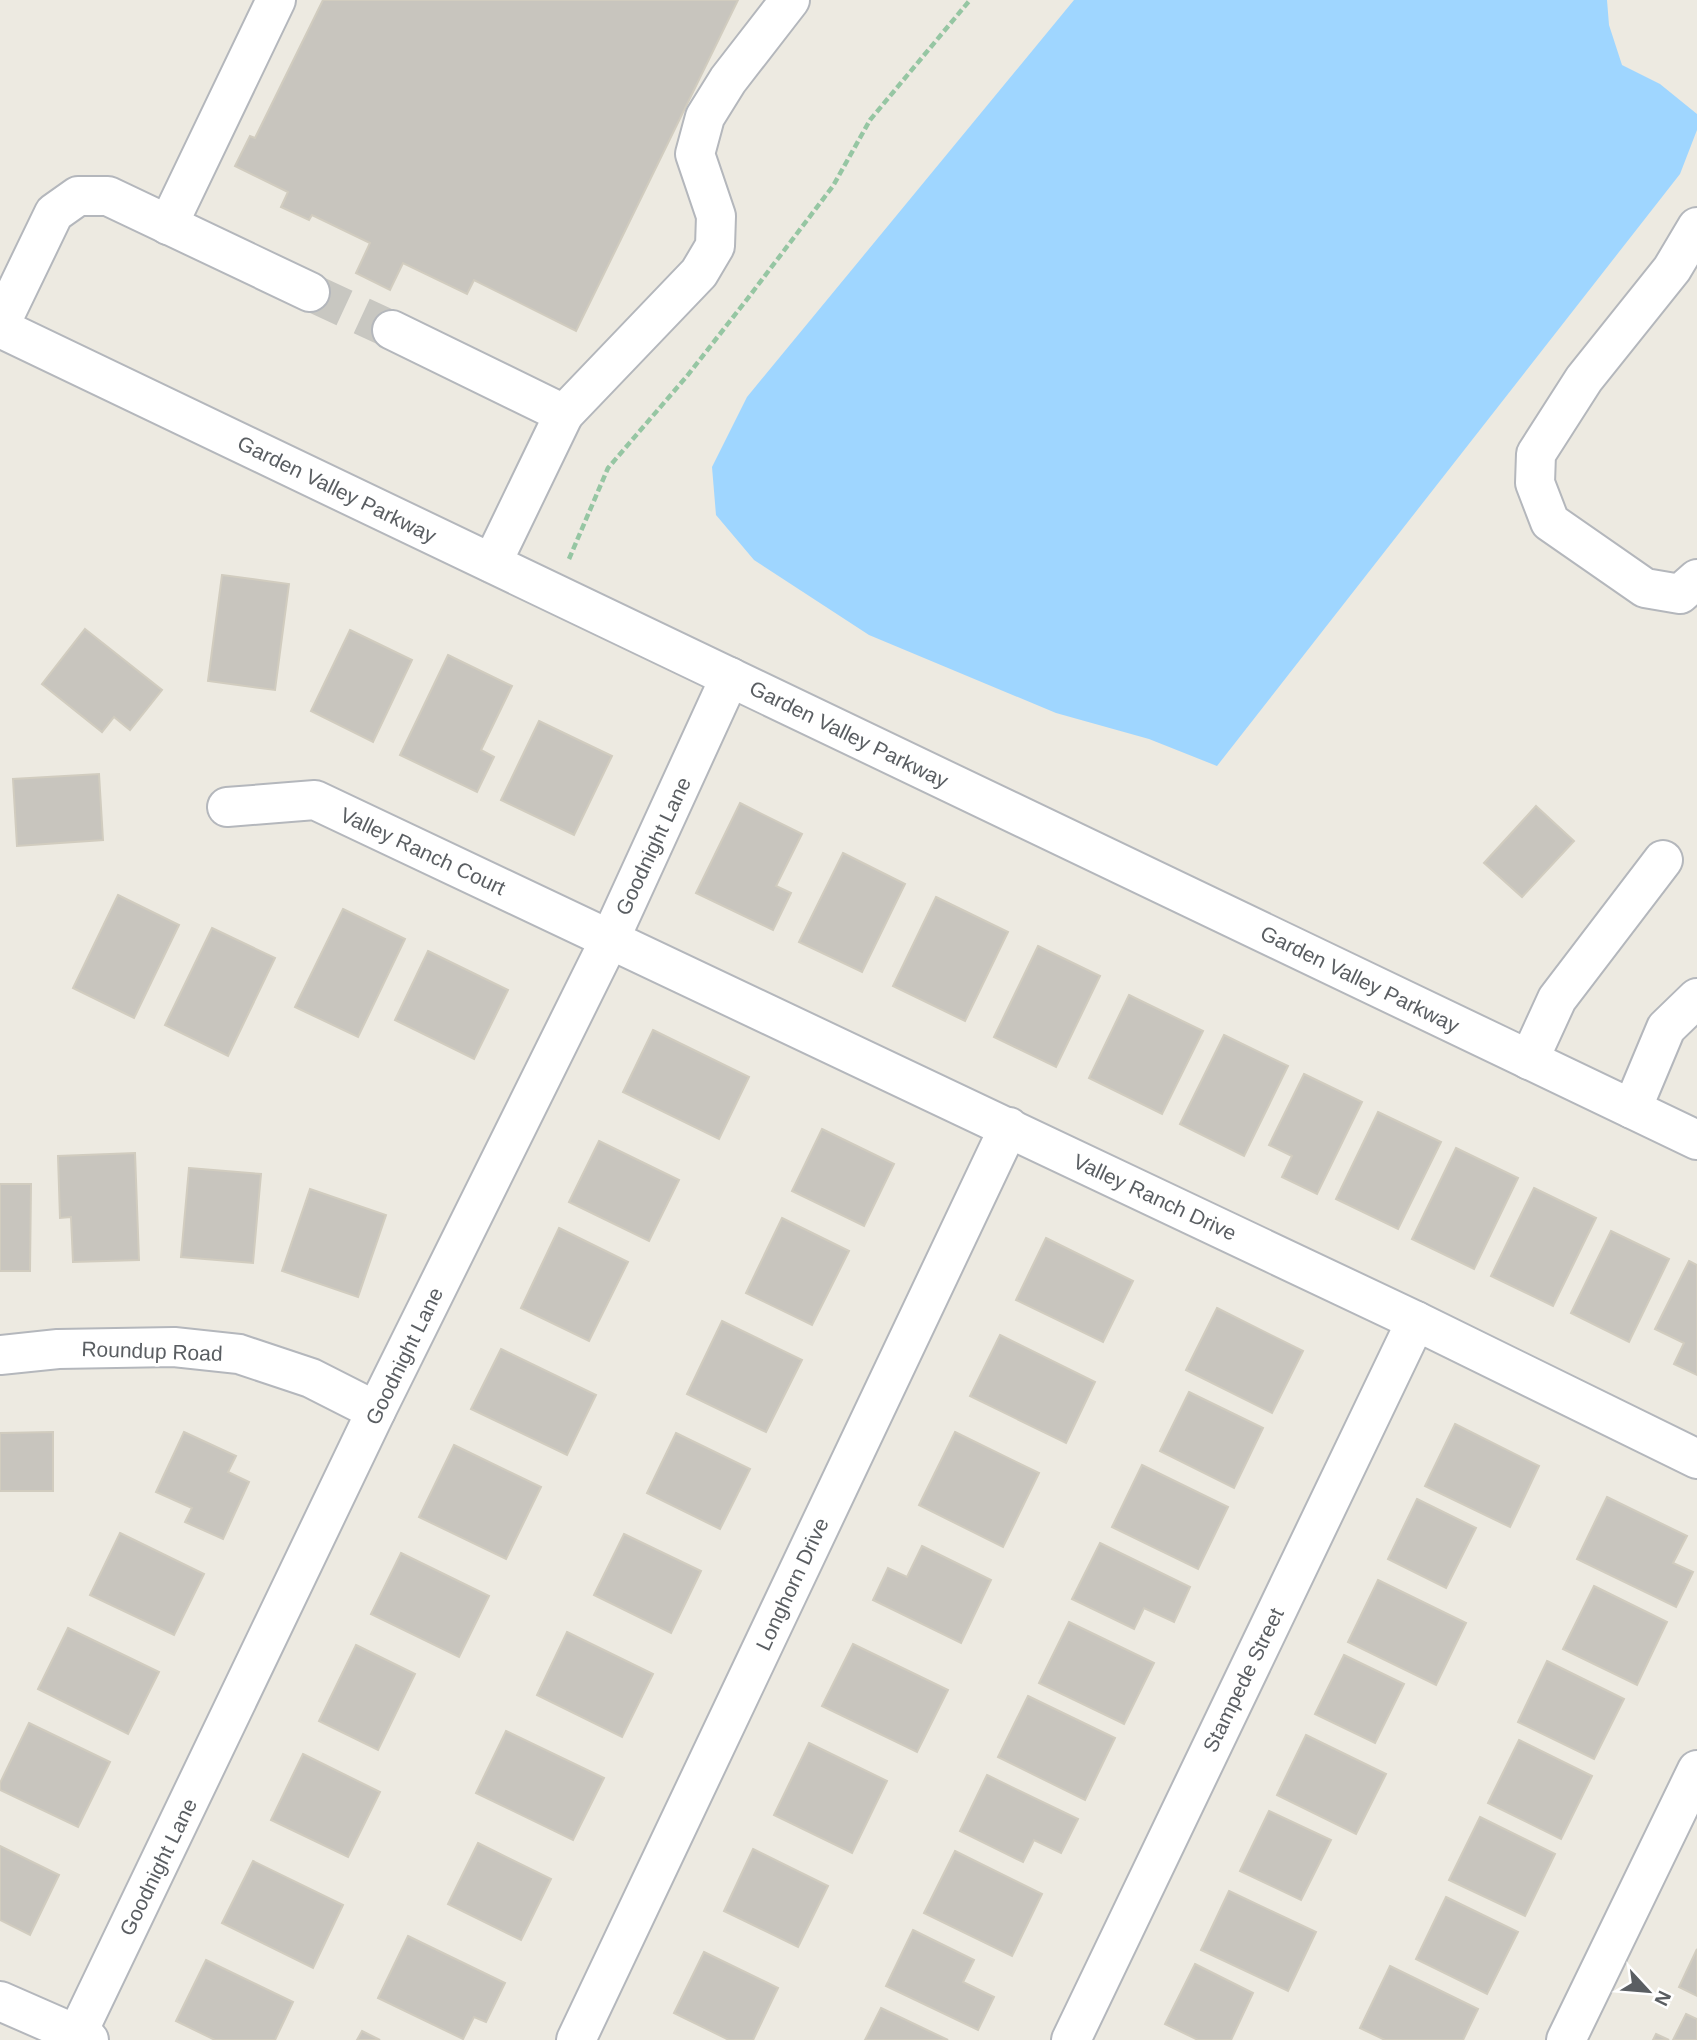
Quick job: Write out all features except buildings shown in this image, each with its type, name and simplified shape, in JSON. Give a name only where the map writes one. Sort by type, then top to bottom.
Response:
[{"type":"street","points":[[168,225],[276,0]]},
{"type":"street","points":[[492,563],[564,414],[699,273],[715,246],[716,216],[695,154],[705,117],[727,80],[790,0]]},
{"type":"street","points":[[0,326],[54,213],[78,196],[108,196],[310,292]]},
{"type":"street","points":[[1691,592],[1645,587],[1550,522],[1535,483],[1536,454],[1584,379],[1672,269],[1697,227]]},
{"type":"street","name":"Garden Valley Parkway","points":[[0,326],[1697,1140]]},
{"type":"street","points":[[392,330],[564,414]]},
{"type":"street","name":"Goodnight Lane","points":[[83,2037],[376,1411],[610,939],[730,677]]},
{"type":"street","name":"Valley Ranch Court","points":[[227,807],[315,800],[610,939]]},
{"type":"street","points":[[1529,1060],[1558,999],[1663,860]]},
{"type":"street","name":"Valley Ranch Drive","points":[[610,939],[1416,1321],[1697,1459]]},
{"type":"street","points":[[1632,1109],[1666,1028],[1697,998]]},
{"type":"street","name":"Longhorn Drive","points":[[576,2040],[1009,1127]]},
{"type":"street","name":"Stampede Street","points":[[1071,2040],[1416,1321]]},
{"type":"street","name":"Roundup Road","points":[[0,1355],[58,1349],[174,1347],[239,1354],[311,1378],[376,1411]]},
{"type":"street","points":[[1566,2040],[1697,1770]]},
{"type":"street","points":[[0,2001],[83,2037]]},
{"type":"path","points":[[553,592],[608,468],[687,376],[745,302],[833,187],[870,120],[970,0]]},
{"type":"water","points":[[1074,0],[1607,0],[1609,25],[1622,65],[1660,84],[1697,114],[1697,130],[1680,174],[1217,766],[1149,739],[1056,713],[869,635],[754,560],[716,515],[712,467],[747,397]]},
{"type":"tunnel","points":[[310,292],[392,330]]}]
